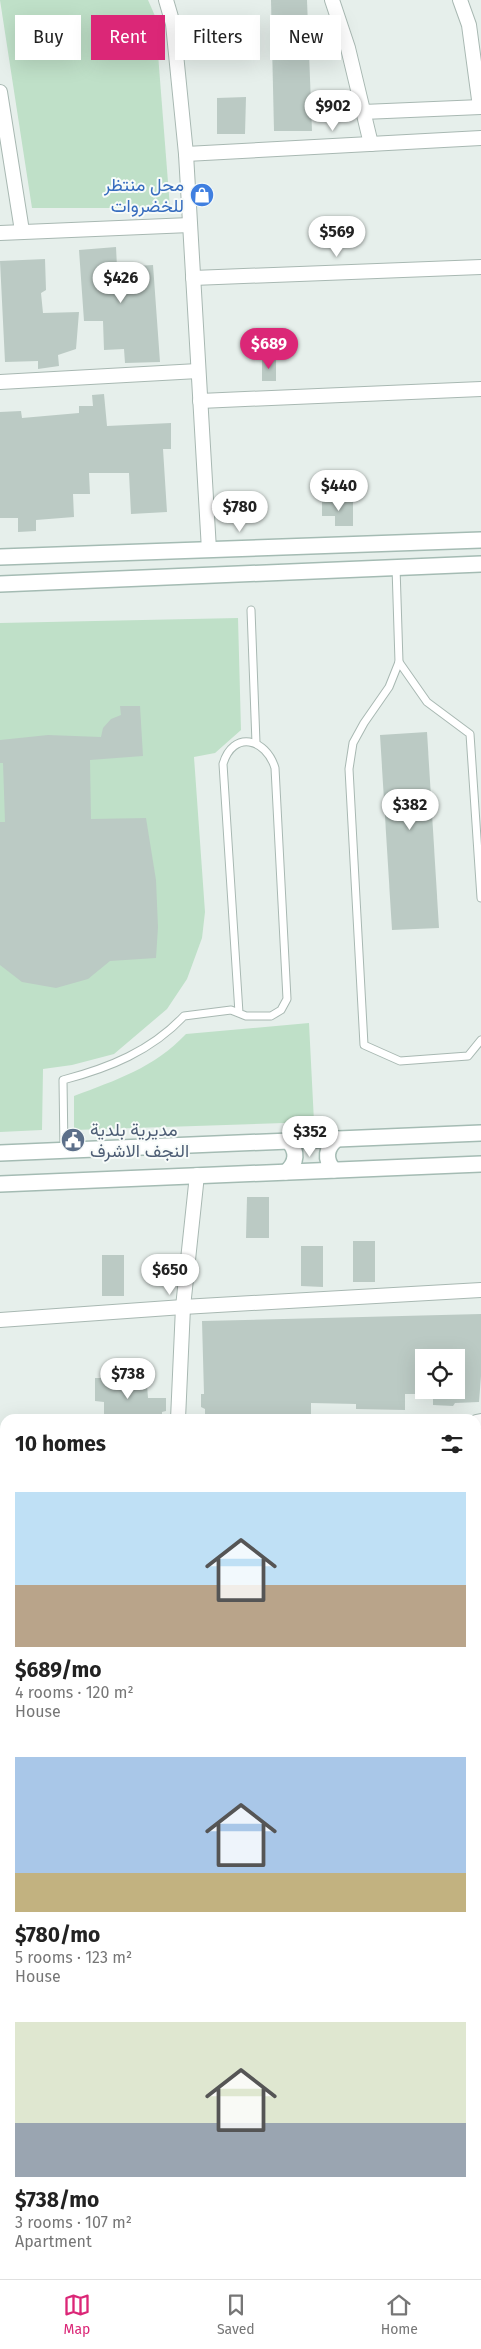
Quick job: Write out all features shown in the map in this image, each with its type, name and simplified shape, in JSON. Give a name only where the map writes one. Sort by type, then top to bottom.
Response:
[{"type":"street","points":[[166,0],[173,24],[186,154],[209,550]]},
{"type":"street","points":[[332,0],[348,48],[371,144]]},
{"type":"street","points":[[363,112],[481,107],[469,25],[460,0]]},
{"type":"street","points":[[0,92],[22,231]]},
{"type":"street","points":[[186,154],[481,138]]},
{"type":"street","points":[[0,232],[190,225]]},
{"type":"street","points":[[193,278],[481,267]]},
{"type":"street","points":[[0,382],[198,371]]},
{"type":"street","points":[[200,401],[481,389]]},
{"type":"street","points":[[0,557],[481,540]]},
{"type":"street","points":[[0,584],[481,564]]},
{"type":"street","points":[[0,1154],[481,1134]]},
{"type":"street","points":[[334,1170],[327,1160],[327,1154],[328,1148],[337,1139]]},
{"type":"street","points":[[286,1172],[292,1167],[295,1158],[295,1151],[288,1141]]},
{"type":"street","points":[[0,1184],[481,1164]]},
{"type":"street","points":[[178,1414],[183,1307],[197,1175]]},
{"type":"street","points":[[0,1320],[183,1307],[481,1290]]},
{"type":"lane","points":[[396,567],[399,662],[389,687],[364,723],[353,743],[349,769],[364,1045],[400,1061],[468,1056],[481,1040]]},
{"type":"lane","points":[[251,610],[256,743]]},
{"type":"lane","points":[[399,662],[427,702],[470,734],[481,898]]},
{"type":"lane","points":[[64,1151],[63,1080],[102,1070],[134,1055],[170,1031],[184,1016],[231,1010],[239,1013],[258,1017],[271,1016],[281,1010],[287,999],[275,768],[272,758],[256,743],[246,742],[234,745],[227,752],[224,764],[239,1013]]},
{"type":"green space","points":[[0,0],[148,0],[155,15],[91,15],[91,60],[158,60],[170,208],[32,208]]},
{"type":"green space","points":[[238,618],[241,730],[215,753],[194,757],[205,912],[202,938],[187,979],[167,1009],[114,1054],[72,1065],[43,1069],[42,1130],[0,1132],[0,623]]},
{"type":"green space","points":[[309,1023],[314,1122],[74,1130],[74,1096],[134,1072],[161,1056],[186,1034]]},
{"type":"building","points":[[271,0],[307,0],[308,15],[271,15]]},
{"type":"building","points":[[272,60],[309,60],[312,131],[274,131]]},
{"type":"building","points":[[246,97],[245,134],[217,134],[217,98]]},
{"type":"building","points":[[116,247],[117,267],[153,265],[160,362],[125,363],[124,349],[104,350],[103,321],[84,321],[79,250]]},
{"type":"building","points":[[45,259],[46,290],[41,293],[43,313],[79,312],[76,349],[58,355],[59,366],[38,369],[38,361],[5,362],[0,261]]},
{"type":"building","points":[[262,359],[276,359],[276,381],[262,381]]},
{"type":"building","points":[[104,394],[107,426],[171,423],[171,449],[163,449],[167,512],[131,514],[129,473],[89,473],[90,494],[73,494],[74,517],[36,520],[36,531],[18,532],[18,518],[0,518],[0,412],[21,411],[22,418],[79,413],[79,406],[93,406],[92,395]]},
{"type":"building","points":[[353,500],[353,526],[335,526],[335,516],[322,516],[322,501]]},
{"type":"building","points":[[120,706],[140,706],[143,756],[90,760],[91,819],[146,818],[156,880],[158,927],[156,958],[110,961],[88,979],[56,988],[22,982],[0,965],[0,822],[5,822],[3,763],[0,763],[0,740],[48,735],[101,737],[103,728],[111,719],[121,715]]},
{"type":"building","points":[[427,732],[439,928],[392,930],[380,735]]},
{"type":"building","points":[[247,1197],[269,1197],[269,1238],[246,1238]]},
{"type":"building","points":[[353,1241],[375,1241],[375,1282],[353,1282]]},
{"type":"building","points":[[301,1246],[323,1246],[323,1287],[301,1286]]},
{"type":"building","points":[[102,1255],[124,1255],[124,1296],[102,1296]]},
{"type":"building","points":[[481,1314],[479,1402],[455,1403],[453,1406],[433,1405],[433,1399],[465,1399],[465,1349],[415,1349],[415,1394],[405,1394],[405,1410],[356,1409],[356,1404],[311,1403],[311,1414],[205,1414],[205,1409],[201,1407],[201,1394],[204,1394],[202,1321]]},
{"type":"building","points":[[95,1378],[141,1378],[141,1385],[147,1385],[148,1398],[166,1398],[166,1411],[162,1412],[162,1414],[104,1414],[104,1402],[95,1401]]},
{"type":"place","name":"محل منتظر للخضروات","points":[[202,195]]},
{"type":"place","name":"مديرية بلدية النجف الاشرف","points":[[73,1140]]}]
